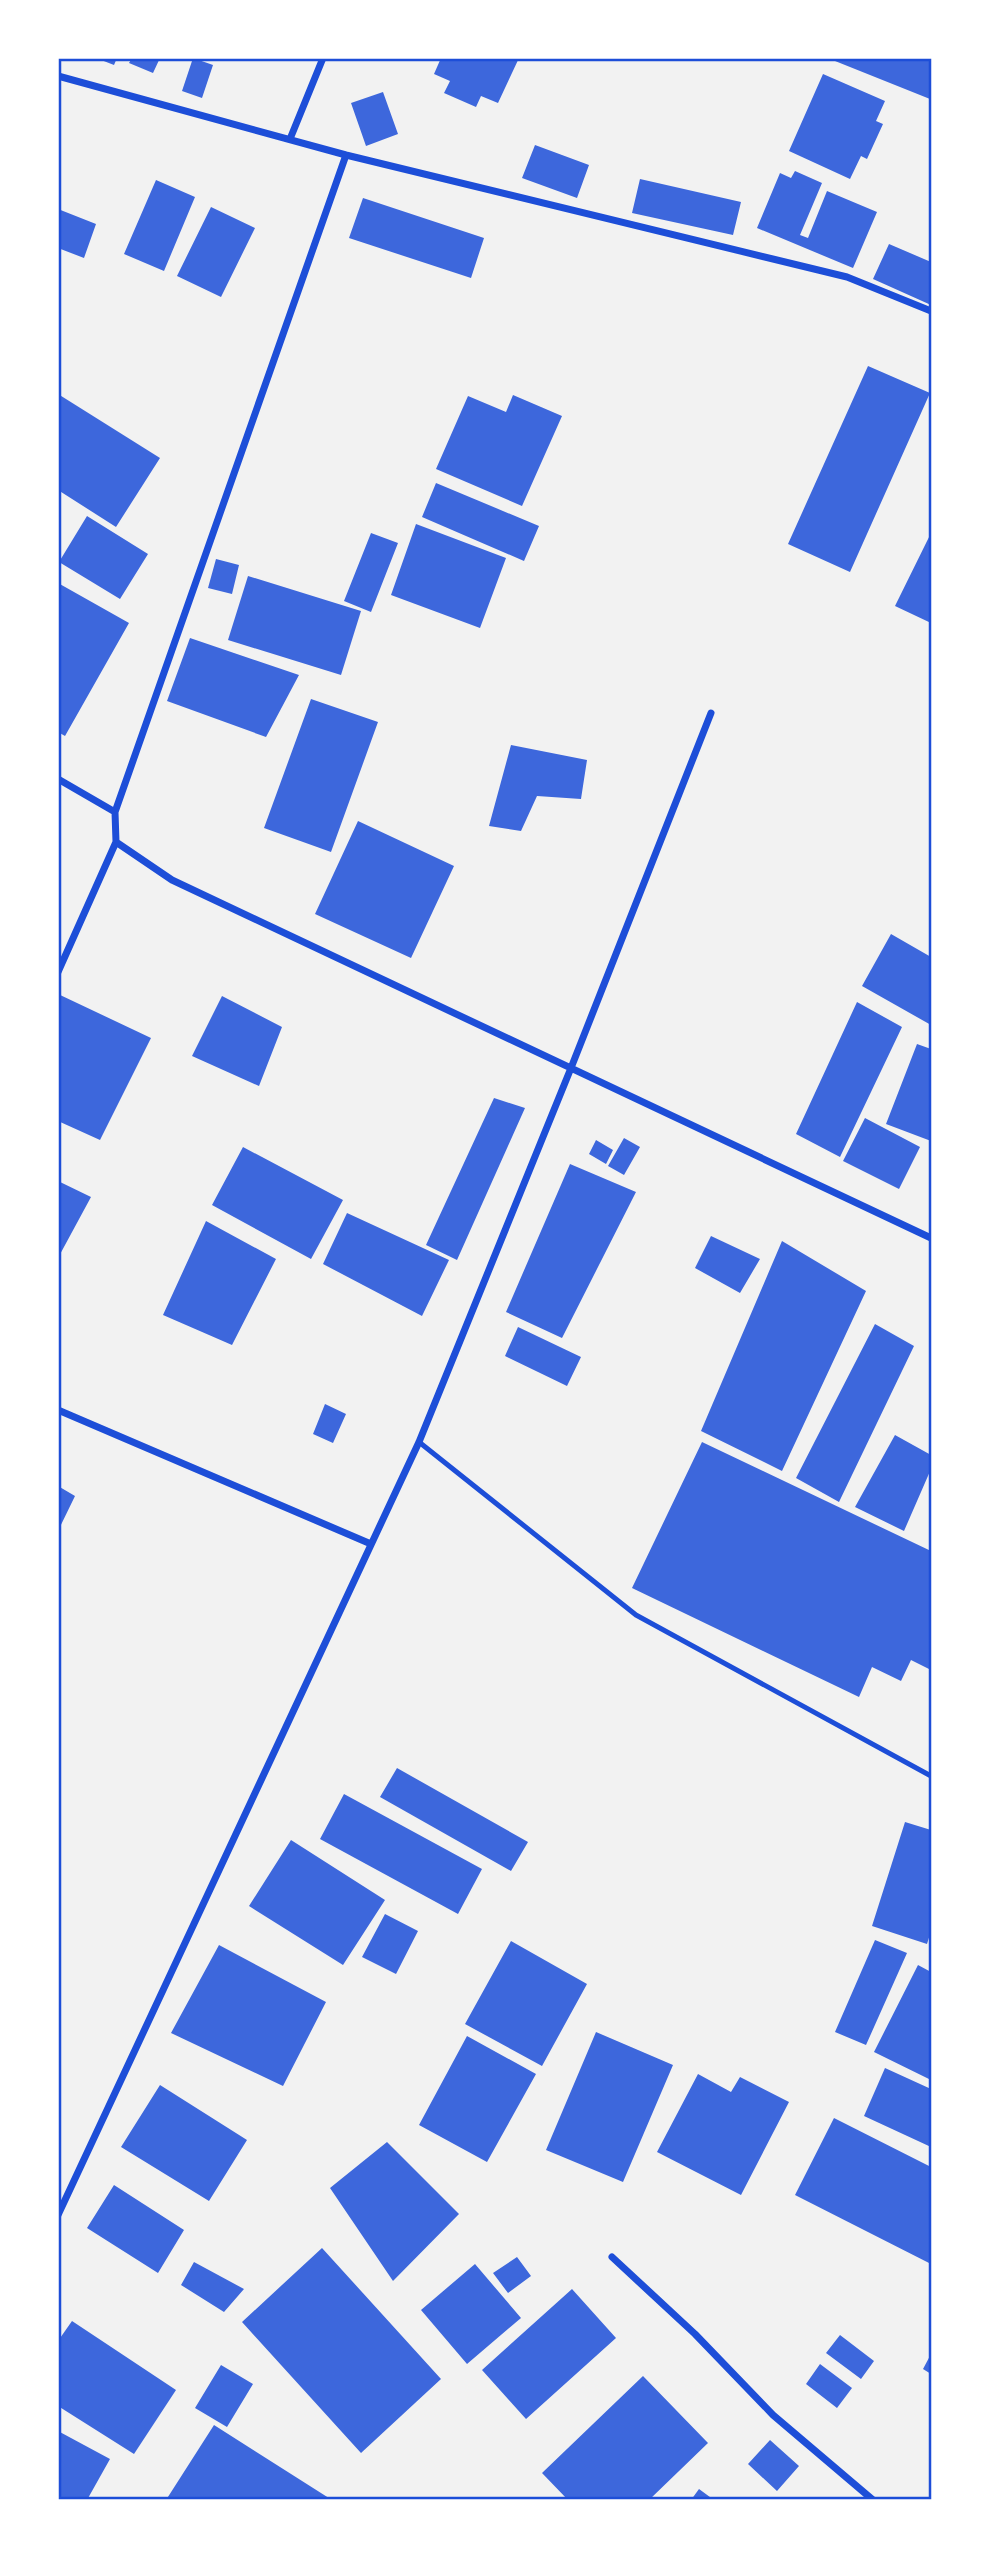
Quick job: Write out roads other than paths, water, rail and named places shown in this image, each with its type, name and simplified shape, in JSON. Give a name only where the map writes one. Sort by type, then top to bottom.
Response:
[{"type":"street","points":[[290,139],[323,58]]},
{"type":"street","points":[[58,76],[346,155],[847,277],[931,311]]},
{"type":"street","points":[[58,972],[117,842],[115,812],[346,155]]},
{"type":"street","points":[[58,2215],[419,1442],[711,713]]},
{"type":"street","points":[[58,779],[115,812]]},
{"type":"street","points":[[117,842],[172,880],[931,1238]]},
{"type":"street","points":[[58,1410],[371,1544]]},
{"type":"street","points":[[612,2257],[695,2334],[773,2415],[873,2500]]},
{"type":"lane","points":[[419,1442],[636,1615],[931,1776]]}]
